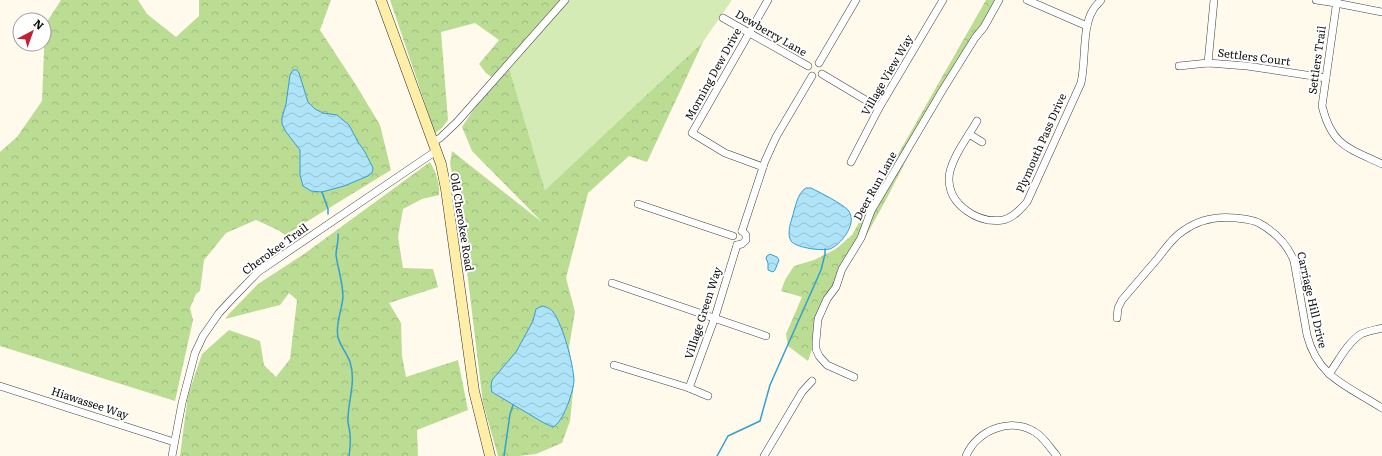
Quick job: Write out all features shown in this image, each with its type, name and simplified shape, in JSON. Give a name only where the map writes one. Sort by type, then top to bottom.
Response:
[{"type":"street","name":"Old Cherokee Road","points":[[381,0],[441,164],[446,189],[474,391],[490,456]]},
{"type":"street","name":"Cherokee Trail","points":[[172,456],[182,403],[198,345],[219,313],[242,286],[258,272],[434,147],[440,138],[457,122],[566,0]]},
{"type":"street","name":"Morning Dew Drive","points":[[763,167],[725,153],[692,133],[768,0]]},
{"type":"street","points":[[819,63],[856,0]]},
{"type":"street","name":"Village View Way","points":[[851,162],[879,108],[943,0]]},
{"type":"street","name":"Deer Run Lane","points":[[854,377],[827,365],[819,356],[816,349],[818,319],[827,299],[836,287],[842,269],[861,238],[871,211],[942,91],[975,38],[984,27],[999,0]]},
{"type":"street","points":[[1027,0],[1087,26]]},
{"type":"street","name":"Plymouth Pass Drive","points":[[977,121],[953,162],[949,178],[952,194],[963,208],[978,218],[991,221],[1004,219],[1018,212],[1027,202],[1081,83],[1084,69],[1087,26],[1093,10],[1101,0]]},
{"type":"street","points":[[1208,63],[1214,0]]},
{"type":"street","points":[[1316,0],[1336,1],[1382,12]]},
{"type":"street","name":"Settlers Trail","points":[[1336,1],[1322,106],[1326,122],[1333,135],[1344,146],[1382,164]]},
{"type":"street","name":"Dewberry Lane","points":[[723,18],[808,66]]},
{"type":"street","points":[[819,63],[812,63],[808,66],[808,72],[816,78],[822,74]]},
{"type":"street","points":[[819,63],[822,68],[822,74]]},
{"type":"street","name":"Settlers Court","points":[[1179,66],[1208,63],[1247,66],[1326,78]]},
{"type":"street","points":[[822,74],[879,108]]},
{"type":"street","name":"Village Green Way","points":[[689,388],[715,317],[737,245],[742,244],[746,240],[747,236],[742,231],[763,167],[776,137],[812,76]]},
{"type":"street","points":[[969,134],[982,142]]},
{"type":"street","points":[[638,204],[733,236]]},
{"type":"street","name":"Carriage Hill Drive","points":[[1117,318],[1118,308],[1122,300],[1182,231],[1195,224],[1212,218],[1227,217],[1250,219],[1270,229],[1291,252],[1310,345],[1317,361],[1328,374],[1342,385],[1382,408]]},
{"type":"street","points":[[733,236],[736,232],[742,231]]},
{"type":"street","points":[[733,236],[733,241],[737,245]]},
{"type":"street","points":[[612,283],[715,317],[766,336]]},
{"type":"street","points":[[1328,374],[1356,338],[1365,332],[1382,328]]},
{"type":"street","points":[[614,365],[689,388],[708,396]]},
{"type":"street","points":[[767,455],[802,392],[812,381]]},
{"type":"street","name":"Hiawassee Way","points":[[0,386],[174,442]]},
{"type":"street","points":[[966,456],[973,443],[982,435],[995,428],[1010,426],[1023,427],[1034,432],[1044,440],[1057,456]]},
{"type":"green space","points":[[61,0],[138,0],[147,14],[176,37],[199,16],[199,0],[331,0],[320,30],[380,125],[391,170],[285,235],[278,230],[256,220],[226,233],[204,260],[200,291],[196,294],[190,308],[193,320],[175,401],[0,346],[0,152],[17,137],[42,101],[44,52],[52,52],[52,14]]},
{"type":"green space","points":[[390,0],[560,0],[563,3],[508,64],[545,190],[703,42],[647,162],[629,156],[588,193],[566,278],[575,312],[569,347],[574,381],[570,421],[562,443],[536,454],[498,456],[483,403],[467,271],[450,163],[452,151],[543,223],[472,151],[462,127],[494,79],[486,73],[479,64],[499,40],[475,23],[441,32],[448,120],[442,128],[435,133]]},
{"type":"green space","points":[[566,0],[732,0],[703,42],[545,190],[508,64]]},
{"type":"green space","points":[[986,0],[997,0],[922,129],[866,236],[836,279],[808,361],[788,346],[786,334],[802,297],[781,291],[785,280],[794,266],[814,260],[836,249],[852,235]]},
{"type":"green space","points":[[430,162],[437,178],[439,195],[422,199],[403,209],[398,237],[403,268],[433,269],[438,287],[389,303],[401,323],[402,356],[406,377],[458,360],[468,410],[417,430],[418,456],[180,456],[188,395],[202,354],[229,330],[260,341],[264,365],[276,377],[290,359],[297,300],[289,293],[280,305],[225,319],[229,314],[258,284],[304,254]]},
{"type":"water","points":[[293,70],[297,70],[299,73],[308,102],[315,109],[323,113],[337,115],[349,125],[373,168],[372,173],[368,176],[344,186],[322,192],[311,191],[303,186],[300,175],[300,150],[286,132],[282,124],[290,75]]},
{"type":"water","points":[[806,188],[811,188],[836,201],[845,207],[851,215],[850,226],[845,237],[832,248],[823,250],[811,249],[799,246],[791,241],[789,232],[797,202],[800,194]]},
{"type":"water","points":[[770,254],[777,257],[779,260],[773,272],[768,270],[766,258]]},
{"type":"water","points":[[542,306],[552,311],[557,318],[570,354],[574,380],[574,385],[564,413],[557,424],[553,427],[492,392],[491,387],[492,380],[516,352],[533,321],[536,309]]},
{"type":"waterway","points":[[322,192],[328,209],[328,214]]},
{"type":"waterway","points":[[338,234],[336,255],[343,297],[337,332],[340,343],[352,369],[352,389],[348,419],[350,432],[349,456]]},
{"type":"waterway","points":[[717,456],[728,436],[760,421],[770,385],[821,270],[825,249]]},
{"type":"waterway","points":[[504,456],[510,414],[513,405]]}]
